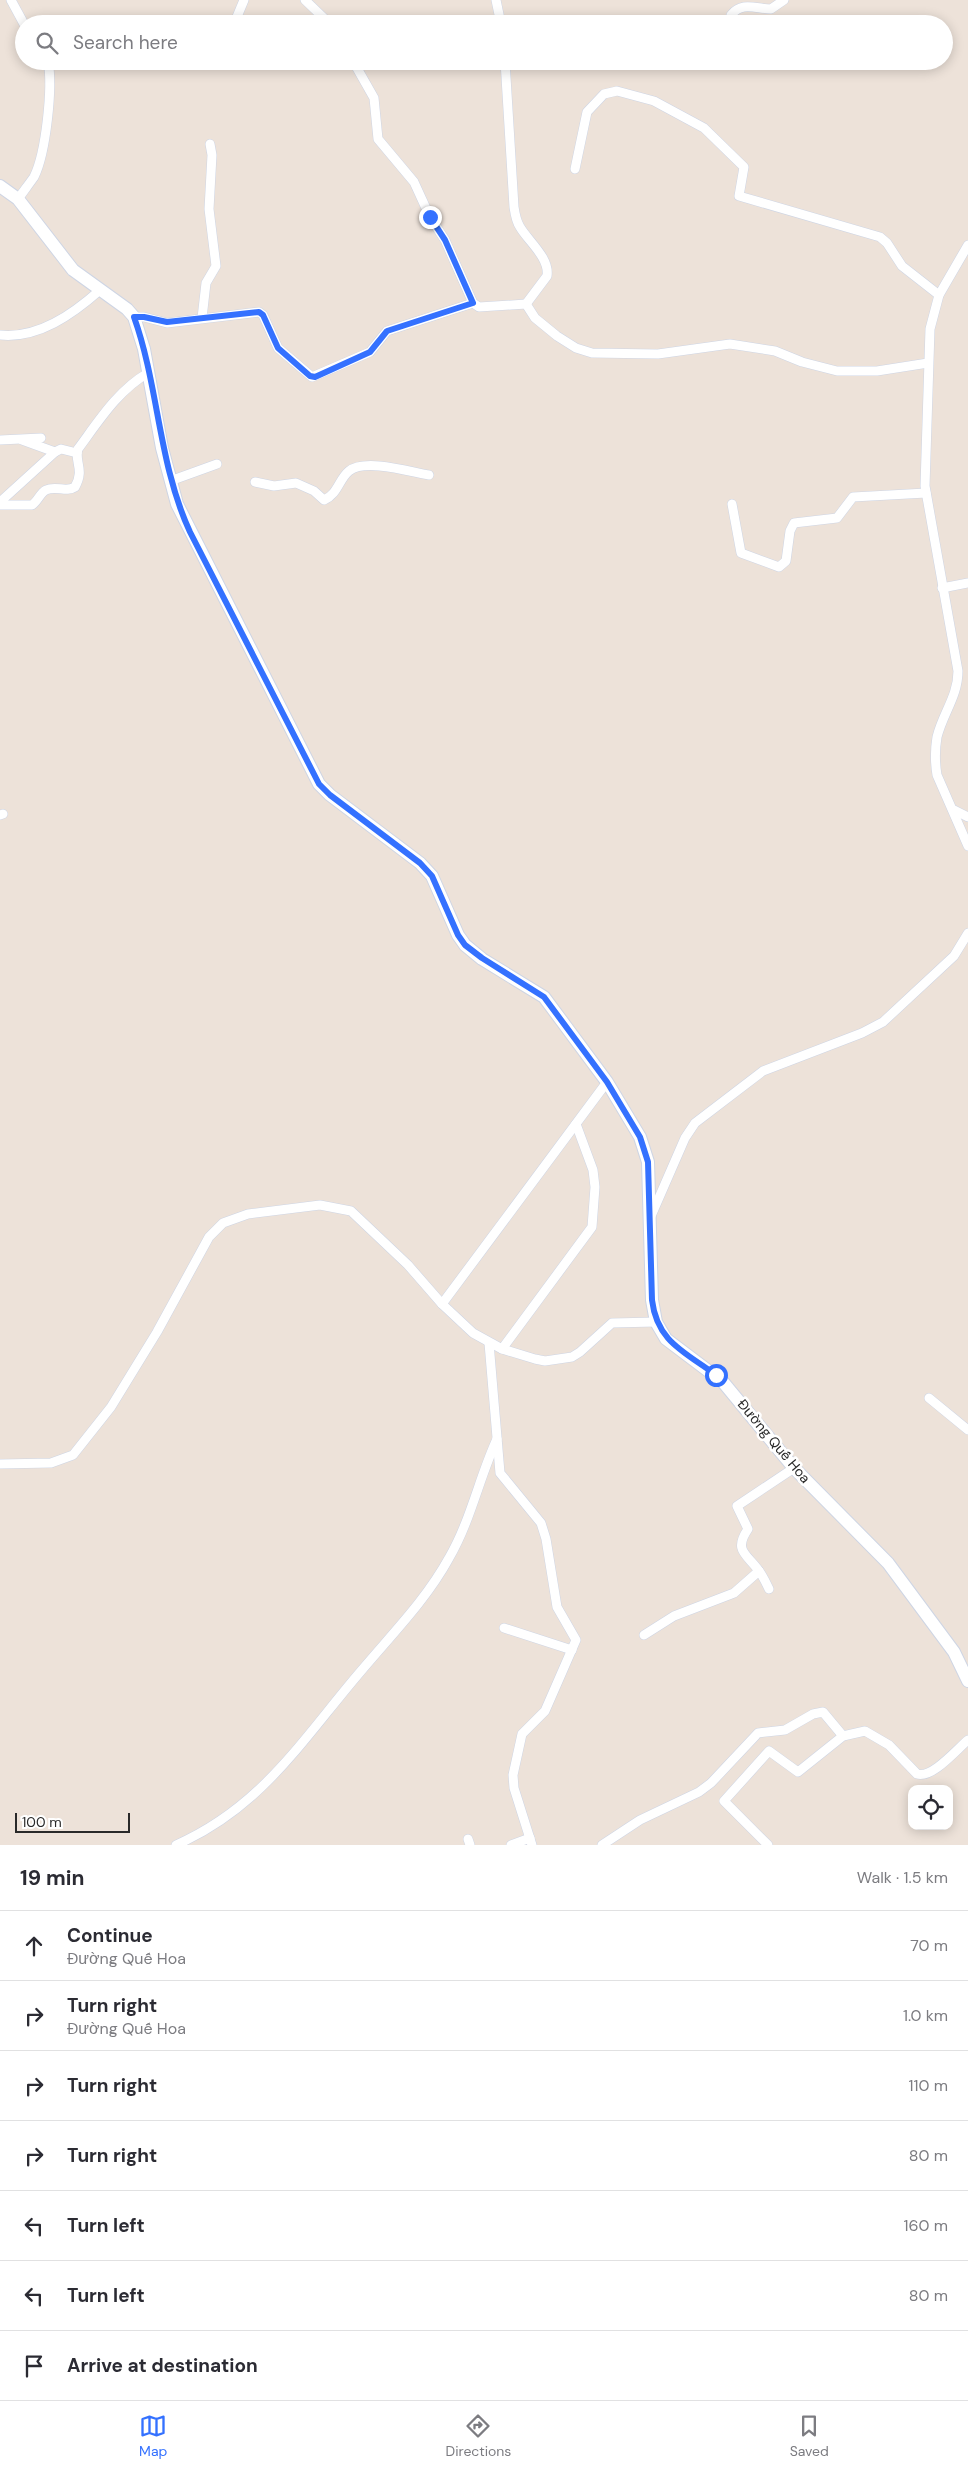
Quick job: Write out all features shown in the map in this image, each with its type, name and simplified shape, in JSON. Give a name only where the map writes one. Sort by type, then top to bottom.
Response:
[{"type":"street","points":[[11,0],[19,15]]},
{"type":"street","points":[[238,15],[244,0]]},
{"type":"street","points":[[305,0],[321,15]]},
{"type":"street","points":[[496,0],[499,15]]},
{"type":"street","points":[[731,15],[734,11],[746,6],[771,9],[784,0]]},
{"type":"street","points":[[18,199],[34,176],[43,141],[48,106],[49,70]]},
{"type":"street","points":[[358,70],[374,98],[378,139],[414,182],[430,217],[445,240],[473,303],[479,307],[526,304],[547,276],[548,271],[545,263],[520,226],[514,207],[506,70]]},
{"type":"street","points":[[576,169],[587,112],[604,94],[617,91],[654,101],[704,128],[744,167],[739,196],[880,237],[887,243],[902,266],[939,295]]},
{"type":"street","points":[[202,318],[206,283],[214,273],[216,266],[209,209],[212,156],[210,144]]},
{"type":"street","points":[[0,186],[18,199],[73,270],[127,309],[134,317],[167,322],[259,312],[263,315],[278,348],[312,377],[370,352],[387,331],[473,303]]},
{"type":"street","points":[[968,245],[939,295],[930,328],[926,493],[958,671],[956,692],[937,737],[937,775],[954,810],[968,846]]},
{"type":"street","points":[[0,335],[22,335],[41,330],[76,310],[100,290]]},
{"type":"street","points":[[526,304],[535,318],[557,336],[576,348],[592,353],[666,354],[730,344],[775,351],[802,362],[837,371],[878,371],[928,364]]},
{"type":"street","name":"Đường Quế Hoa","points":[[134,317],[148,373],[170,481],[177,504],[319,784],[330,795],[420,863],[432,876],[458,935],[465,945],[482,958],[544,997],[607,1082],[640,1137],[648,1162],[648,1220],[652,1300],[656,1322],[666,1338],[723,1382],[794,1468],[888,1563],[954,1652],[968,1681]]},
{"type":"street","points":[[0,504],[25,506],[35,503],[45,490],[57,488],[72,489],[78,481],[81,472],[77,454],[93,429],[124,391],[134,381],[148,373]]},
{"type":"street","points":[[17,438],[55,452]]},
{"type":"street","points":[[0,440],[42,438]]},
{"type":"street","points":[[0,504],[55,452],[62,449],[77,454]]},
{"type":"street","points":[[170,481],[217,464]]},
{"type":"street","points":[[255,482],[274,486],[296,483],[314,491],[324,500],[334,493],[349,470],[356,468],[371,465],[430,475]]},
{"type":"street","points":[[732,504],[741,553],[779,567],[786,561],[790,531],[794,523],[837,518],[853,497],[926,493]]},
{"type":"street","points":[[942,588],[968,583]]},
{"type":"street","points":[[954,810],[968,817]]},
{"type":"street","points":[[648,1220],[685,1138],[695,1123],[763,1071],[862,1033],[883,1022],[954,956],[968,933]]},
{"type":"street","points":[[442,1304],[607,1082]]},
{"type":"street","points":[[502,1349],[592,1227],[595,1187],[593,1170],[576,1124]]},
{"type":"street","points":[[0,1464],[51,1463],[73,1455],[86,1442],[116,1399],[157,1332],[209,1237],[223,1223],[233,1218],[320,1205],[351,1211],[408,1265],[442,1304],[473,1333],[502,1349],[545,1361],[565,1359],[580,1352],[612,1323],[656,1322]]},
{"type":"street","points":[[489,1343],[500,1472],[534,1513],[545,1534],[557,1607],[576,1640],[545,1711],[522,1734],[515,1767],[514,1788],[531,1842],[511,1845]]},
{"type":"street","points":[[929,1398],[968,1430]]},
{"type":"street","points":[[176,1845],[203,1833],[254,1796],[282,1767],[317,1722],[431,1589],[451,1556],[474,1504],[485,1465],[498,1437]]},
{"type":"street","points":[[769,1589],[759,1571],[742,1553],[741,1544],[748,1529],[737,1506],[794,1468]]},
{"type":"street","points":[[644,1635],[674,1616],[734,1594],[759,1571]]},
{"type":"street","points":[[504,1628],[572,1650]]},
{"type":"street","points":[[602,1845],[640,1820],[699,1792],[758,1733],[785,1730],[813,1714],[823,1712],[843,1736]]},
{"type":"street","points":[[768,1845],[725,1804],[726,1797],[769,1751],[798,1772],[843,1736],[869,1732],[889,1745],[917,1774],[921,1775],[932,1772],[968,1740]]},
{"type":"route","points":[[430,217],[445,240],[473,303],[427,320],[387,331],[370,352],[315,377],[310,376],[278,348],[263,315],[259,312],[253,311],[167,322],[134,317],[144,349],[169,477],[177,504],[190,532],[265,676],[309,768],[319,784],[330,795],[410,853],[420,863],[432,876],[458,935],[465,945],[482,958],[536,990],[544,997],[607,1082],[640,1137],[648,1162],[648,1220],[652,1300],[656,1322],[666,1338],[716,1375]]}]
